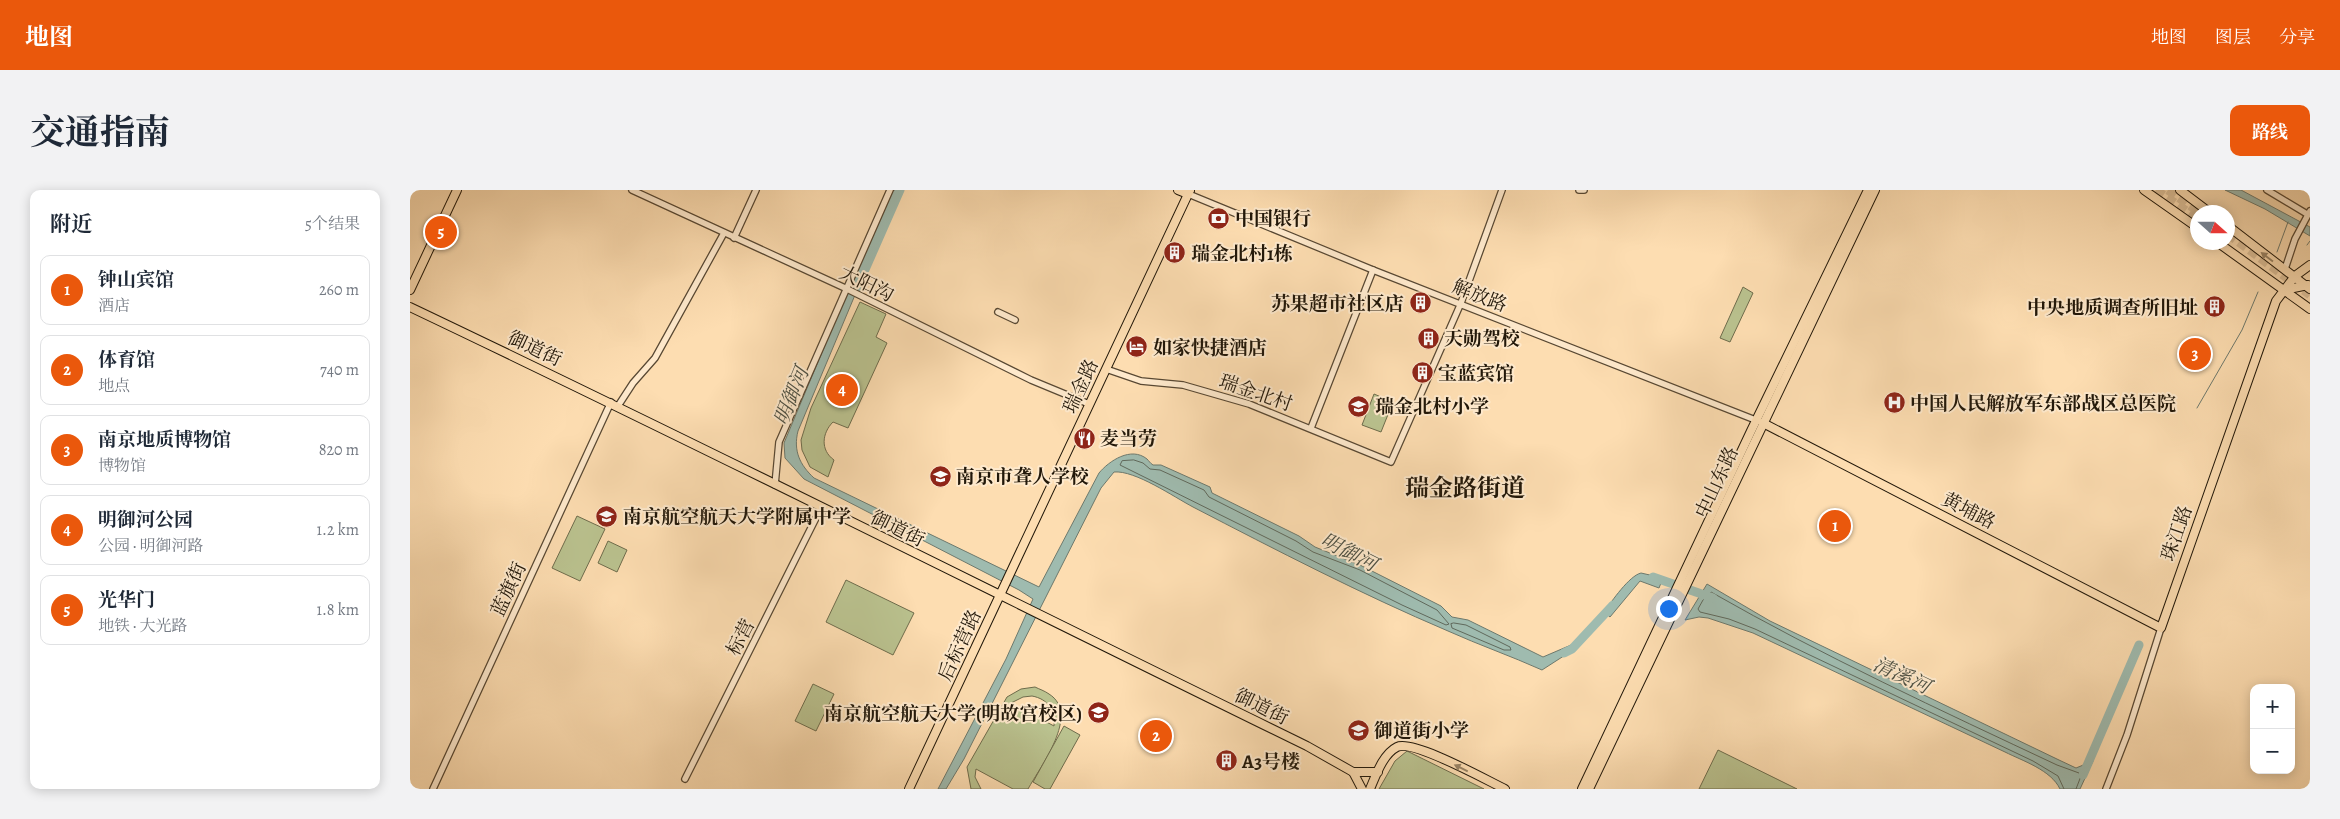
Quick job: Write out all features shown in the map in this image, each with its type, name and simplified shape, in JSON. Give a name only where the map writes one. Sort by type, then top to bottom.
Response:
[{"type":"main road","name":"中山东路","points":[[1589,789],[1674,602],[1868,190]]},
{"type":"main road","name":"中山东路","points":[[1759,421],[1875,190]]},
{"type":"main road","points":[[2144,190],[2190,222]]},
{"type":"main road","points":[[2180,190],[2200,205]]},
{"type":"main road","name":"瑞金路","points":[[1000,596],[1189,192]]},
{"type":"main road","points":[[410,290],[438,226]]},
{"type":"main road","points":[[2235,231],[2309,286]]},
{"type":"main road","points":[[2228,250],[2310,309]]},
{"type":"main road","name":"珠江路","points":[[2160,628],[2276,301],[2295,276],[2310,265]]},
{"type":"main road","points":[[2284,290],[2309,286]]},
{"type":"main road","name":"御道街","points":[[410,307],[614,404],[821,508],[1307,746],[1352,772],[1362,789]]},
{"type":"main road","name":"黄埔路","points":[[1759,421],[2160,628]]},
{"type":"main road","name":"后标营路","points":[[909,789],[1000,596]]},
{"type":"main road","name":"中山东路","points":[[1582,789],[1674,602]]},
{"type":"main road","points":[[1370,789],[1378,772],[1393,749],[1409,745],[1504,789]]},
{"type":"main road","points":[[1352,772],[1378,772]]},
{"type":"street","points":[[438,226],[457,190]]},
{"type":"street","name":"大阳沟","points":[[632,190],[864,297],[1031,380],[1089,404]]},
{"type":"street","points":[[734,238],[756,190]]},
{"type":"street","points":[[775,485],[779,442],[845,288],[890,190]]},
{"type":"street","name":"解放路","points":[[1178,190],[1189,192],[1373,270],[1759,421]]},
{"type":"street","points":[[1461,304],[1502,190]]},
{"type":"street","points":[[1579,190],[1584,190]]},
{"type":"street","points":[[2267,190],[2309,213],[2295,239],[2285,270]]},
{"type":"street","name":"蓝旗街","points":[[433,789],[614,404],[655,358],[724,233]]},
{"type":"street","points":[[1311,428],[1373,270]]},
{"type":"street","name":"瑞金北村","points":[[1106,369],[1141,381],[1183,385],[1249,404],[1392,462],[1461,304]]},
{"type":"street","points":[[998,312],[1015,320]]},
{"type":"street","name":"标营","points":[[685,779],[821,508]]},
{"type":"street","name":"珠江路","points":[[2106,789],[2127,735],[2160,628]]},
{"type":"green space","points":[[1743,287],[1753,293],[1730,342],[1720,338]]},
{"type":"green space","points":[[860,302],[886,314],[876,337],[887,343],[848,428],[833,422],[829,426],[824,441],[826,451],[834,460],[828,477],[810,467],[802,450],[801,440],[811,408]]},
{"type":"green space","points":[[1374,394],[1393,402],[1381,432],[1362,425]]},
{"type":"green space","points":[[577,516],[605,529],[580,581],[552,568]]},
{"type":"green space","points":[[608,541],[627,550],[617,572],[598,563]]},
{"type":"green space","points":[[846,580],[914,613],[893,655],[826,622]]},
{"type":"green space","points":[[813,684],[834,694],[816,731],[795,721]]},
{"type":"green space","points":[[1035,687],[1049,694],[1058,703],[1061,714],[1060,727],[1048,755],[1028,789],[1013,789],[976,769],[975,777],[981,789],[971,789],[967,767],[1007,697],[1021,689]],"holes":[[[1023,697],[1038,697],[1052,710],[1054,726],[1011,703]]]},
{"type":"green space","points":[[1064,726],[1080,735],[1050,789],[1045,789],[1033,782]]},
{"type":"green space","points":[[1718,750],[1797,789],[1699,789]]},
{"type":"green space","points":[[1407,751],[1484,789],[1379,789],[1395,761]]},
{"type":"water","points":[[890,190],[899,190],[798,431],[796,445],[801,463],[814,478],[1039,587],[1099,473],[1108,464],[1121,457],[1134,454],[1141,455],[1153,465],[1161,465],[1210,487],[1212,493],[1299,536],[1315,547],[1362,566],[1441,606],[1452,617],[1468,620],[1543,657],[1571,645],[1573,650],[1542,670],[1415,617],[1351,587],[1133,475],[1114,472],[1101,488],[964,759],[946,789],[938,789],[1006,659],[1033,599],[804,479],[785,458],[784,443]]},
{"type":"water","points":[[2225,190],[2241,190],[2310,227],[2310,236],[2265,209]]},
{"type":"water","points":[[1641,573],[1663,578],[1659,588],[1640,581],[1610,617],[1604,612],[1626,584]]},
{"type":"water","points":[[1707,584],[1770,621],[2076,768],[2093,761],[2080,789],[2060,789],[2050,776],[2028,763],[1753,633],[1708,618],[1699,617],[1685,620]]},
{"type":"waterway","name":"明御河","points":[[856,290],[900,190]]},
{"type":"waterway","points":[[2277,252],[2288,222]]},
{"type":"waterway","points":[[2307,245],[2310,241]]},
{"type":"waterway","points":[[2197,408],[2242,330],[2258,292]]},
{"type":"waterway","name":"明御河","points":[[1653,577],[1713,598]]},
{"type":"waterway","name":"明御河","points":[[1564,653],[1572,649],[1613,605]]},
{"type":"waterway","points":[[2083,775],[2139,645]]},
{"type":"tunnel","points":[[2156,190],[2190,213]]},
{"type":"tunnel","points":[[2168,190],[2190,206]]},
{"type":"tunnel","points":[[2235,239],[2310,295]]},
{"type":"place","name":"中国银行","points":[[1219,218]]},
{"type":"place","name":"光华门","points":[[441,232]]},
{"type":"place","name":"瑞金北村1栋","points":[[1175,253]]},
{"type":"place","name":"苏果超市社区店","points":[[1420,303]]},
{"type":"place","name":"中央地质调查所旧址","points":[[2214,307]]},
{"type":"place","name":"天勋驾校","points":[[1428,338]]},
{"type":"place","name":"如家快捷酒店","points":[[1137,347]]},
{"type":"place","name":"南京地质博物馆","points":[[2195,354]]},
{"type":"place","name":"宝蓝宾馆","points":[[1422,373]]},
{"type":"place","name":"明御河公园","points":[[842,390]]},
{"type":"place","name":"中国人民解放军东部战区总医院","points":[[1894,403]]},
{"type":"place","name":"瑞金北村小学","points":[[1359,406]]},
{"type":"place","name":"麦当劳","points":[[1084,438]]},
{"type":"place","name":"南京市聋人学校","points":[[940,476]]},
{"type":"place","name":"南京航空航天大学附属中学","points":[[607,516]]},
{"type":"place","name":"钟山宾馆","points":[[1835,526]]},
{"type":"place","name":"南京航空航天大学(明故宫校区)","points":[[1098,713]]},
{"type":"place","name":"御道街小学","points":[[1358,730]]},
{"type":"place","name":"体育馆","points":[[1156,736]]},
{"type":"place","name":"A3号楼","points":[[1226,761]]},
{"type":"district","name":"瑞金路街道","points":[[1465,488]]},
{"type":"water label","name":"清溪河","points":[[1902,675]]}]
